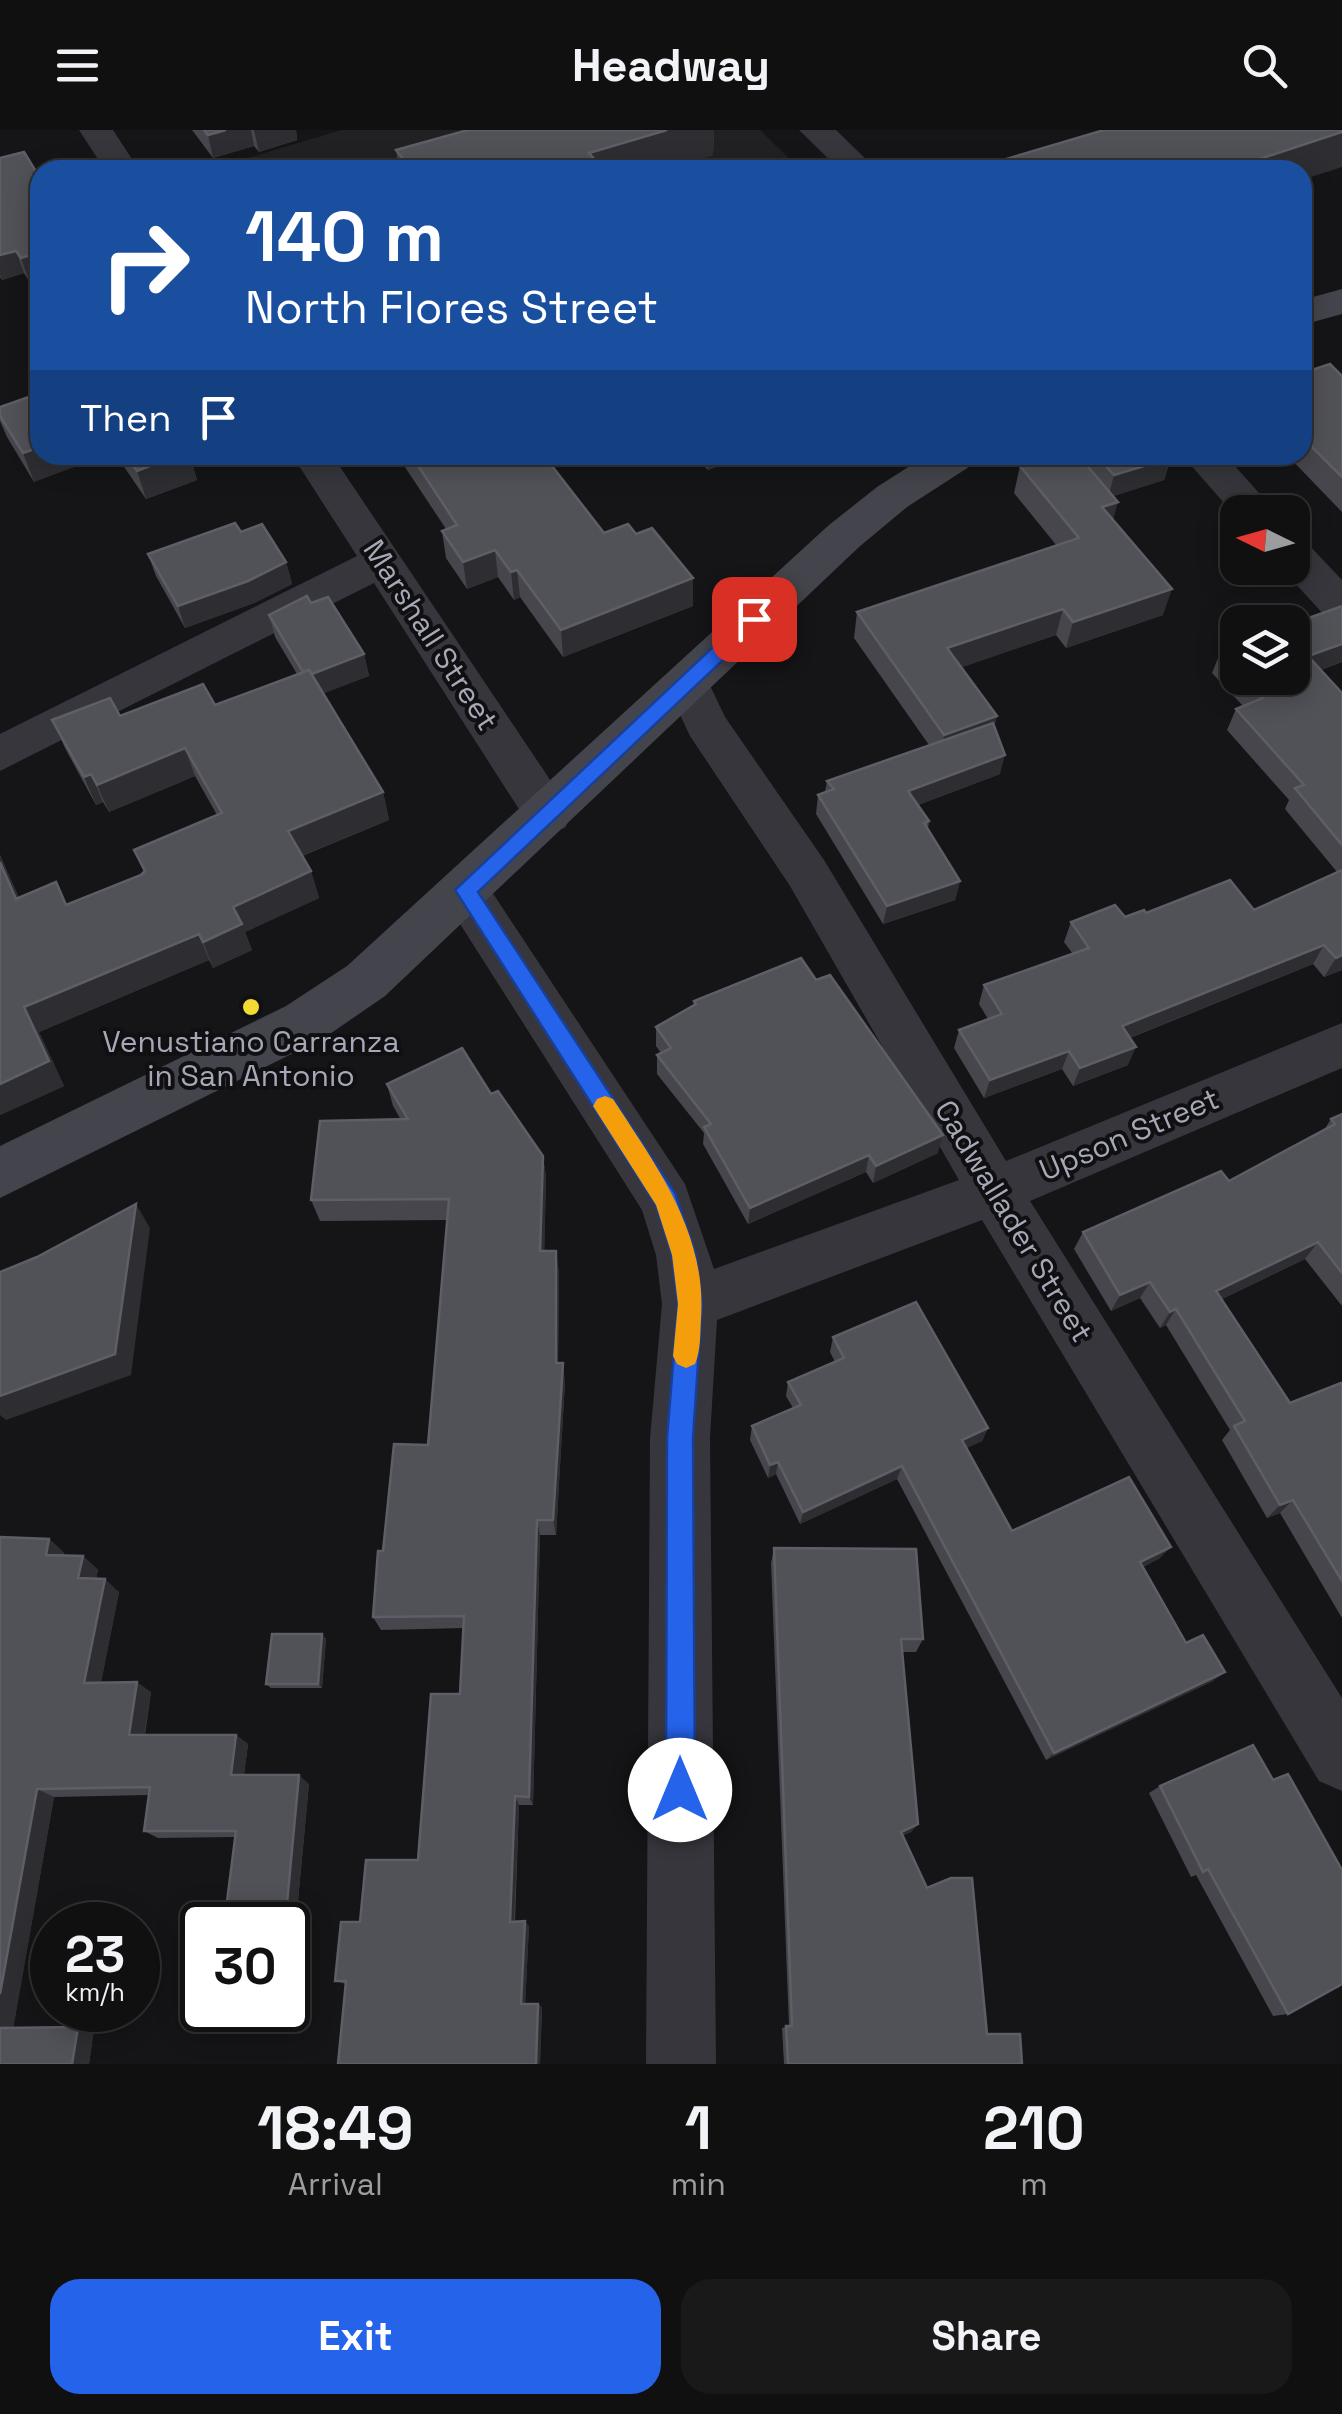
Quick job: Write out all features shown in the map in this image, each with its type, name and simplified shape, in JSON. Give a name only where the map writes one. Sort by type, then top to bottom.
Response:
[{"type":"main road","points":[[1312,310],[1342,301]]},
{"type":"main road","points":[[0,1173],[305,1022],[366,981],[844,536],[892,497],[942,465]]},
{"type":"street","points":[[96,130],[116,160]]},
{"type":"street","points":[[816,130],[849,160]]},
{"type":"street","name":"Marshall Street","points":[[319,465],[548,815]]},
{"type":"street","points":[[1211,465],[1239,495]]},
{"type":"street","points":[[0,754],[383,560]]},
{"type":"street","points":[[1310,572],[1342,607]]},
{"type":"street","name":"Cadwallader Street","points":[[688,685],[706,724],[807,873],[994,1191],[1342,1758]]},
{"type":"street","points":[[466,890],[666,1200],[684,1255],[690,1304],[680,1438],[681,2064]]},
{"type":"street","name":"Upson Street","points":[[690,1304],[994,1191],[1342,1045]]},
{"type":"shaded area","points":[[341,130],[760,130],[791,160],[241,160]]},
{"type":"building","points":[[468,130],[667,130],[589,153],[595,160],[404,160],[396,150]]},
{"type":"building","points":[[1104,130],[1342,130],[1257,160],[1003,160]]},
{"type":"building","points":[[24,152],[30,162],[30,255],[21,258],[16,251],[0,255],[0,158]]},
{"type":"building","points":[[1330,364],[1342,376],[1342,477],[1312,447],[1312,370]]},
{"type":"building","points":[[30,396],[30,451],[23,453],[0,416],[0,407]]},
{"type":"building","points":[[418,465],[551,465],[604,533],[628,524],[636,534],[652,528],[693,578],[561,630],[517,570],[511,572],[495,550],[463,562],[442,531],[457,525]]},
{"type":"building","points":[[1087,465],[1118,502],[1102,507],[1172,589],[1073,622],[1063,609],[947,648],[997,716],[944,735],[857,612],[1079,538],[1020,466]]},
{"type":"building","points":[[1105,465],[1148,465],[1114,475]]},
{"type":"building","points":[[235,523],[241,532],[262,524],[286,562],[248,581],[178,606],[148,554]]},
{"type":"building","points":[[307,596],[311,603],[328,597],[364,654],[312,674],[309,670],[303,672],[269,615]]},
{"type":"building","points":[[1342,606],[1342,644],[1310,655],[1310,618]]},
{"type":"building","points":[[1310,658],[1342,693],[1342,845],[1295,788],[1304,785],[1236,709],[1263,698],[1260,695],[1310,695]]},
{"type":"building","points":[[309,670],[383,792],[288,831],[311,871],[233,907],[242,924],[203,942],[199,934],[24,1007],[49,1061],[0,1084],[0,862],[16,899],[56,882],[66,905],[141,875],[145,871],[134,850],[222,813],[185,748],[97,785],[91,774],[84,777],[52,720],[110,698],[120,716],[203,684],[215,705]]},
{"type":"building","points":[[993,723],[1005,755],[908,791],[929,821],[924,823],[960,881],[887,906],[818,795],[834,789],[827,781]]},
{"type":"building","points":[[1342,870],[1342,955],[1336,958],[1324,945],[1122,1026],[1136,1047],[1080,1068],[1069,1051],[990,1080],[959,1030],[1002,1014],[984,985],[1089,948],[1071,922],[1115,905],[1125,917],[1144,910],[1146,913],[1230,880],[1254,910]]},
{"type":"building","points":[[801,958],[816,980],[830,975],[943,1135],[876,1166],[869,1155],[750,1208],[704,1127],[711,1124],[657,1055],[671,1048],[656,1027],[696,1004],[694,1001]]},
{"type":"building","points":[[462,1048],[491,1094],[498,1091],[543,1156],[540,1251],[556,1251],[556,1363],[563,1363],[553,1520],[537,1520],[529,1797],[515,1796],[510,1922],[525,1921],[521,2004],[538,2004],[536,2064],[338,2064],[346,1981],[335,1981],[341,1922],[360,1922],[366,1860],[418,1860],[431,1694],[460,1694],[464,1616],[373,1617],[394,1444],[428,1445],[449,1199],[311,1200],[320,1121],[408,1119],[387,1084]]},
{"type":"building","points":[[1342,1114],[1342,1273],[1318,1242],[1216,1291],[1290,1403],[1342,1384],[1342,1581],[1293,1500],[1280,1505],[1234,1426],[1245,1421],[1176,1309],[1170,1312],[1150,1282],[1120,1295],[1083,1232],[1221,1171],[1229,1181],[1335,1124],[1331,1119]]},
{"type":"building","points":[[136,1204],[115,1354],[0,1396],[0,1272],[37,1257]]},
{"type":"building","points":[[916,1302],[988,1428],[962,1440],[1012,1531],[1129,1477],[1171,1547],[1140,1562],[1186,1643],[1203,1635],[1225,1672],[1054,1753],[902,1466],[803,1512],[778,1462],[770,1465],[752,1426],[801,1405],[788,1382],[844,1358],[833,1337]]},
{"type":"building","points":[[0,1537],[49,1539],[46,1555],[83,1556],[78,1578],[105,1579],[84,1683],[137,1682],[129,1735],[236,1735],[231,1775],[299,1775],[287,1902],[227,1902],[236,1831],[144,1831],[150,1787],[37,1789],[0,1994]]},
{"type":"building","points":[[774,1548],[916,1549],[923,1639],[901,1639],[918,1824],[901,1832],[927,1888],[951,1878],[972,1878],[987,2034],[1020,2034],[1022,2064],[788,2064],[786,2026],[792,2026]]},
{"type":"building","points":[[272,1634],[322,1634],[318,1684],[266,1684]]},
{"type":"building","points":[[1253,1745],[1273,1780],[1288,1774],[1342,1870],[1342,1984],[1288,2014],[1208,1869],[1203,1872],[1160,1786]]},
{"type":"building","points":[[0,2028],[77,2032],[72,2064],[0,2064]]},
{"type":"slow traffic","points":[[605,1106],[666,1200],[684,1255],[690,1304],[686,1356]]},
{"type":"place","name":"Venustiano Carranza in San Antonio","points":[[251,1007]]},
{"type":"route","points":[[680,1790],[680,1438],[690,1304],[684,1255],[666,1200],[466,890],[754,619]]}]
